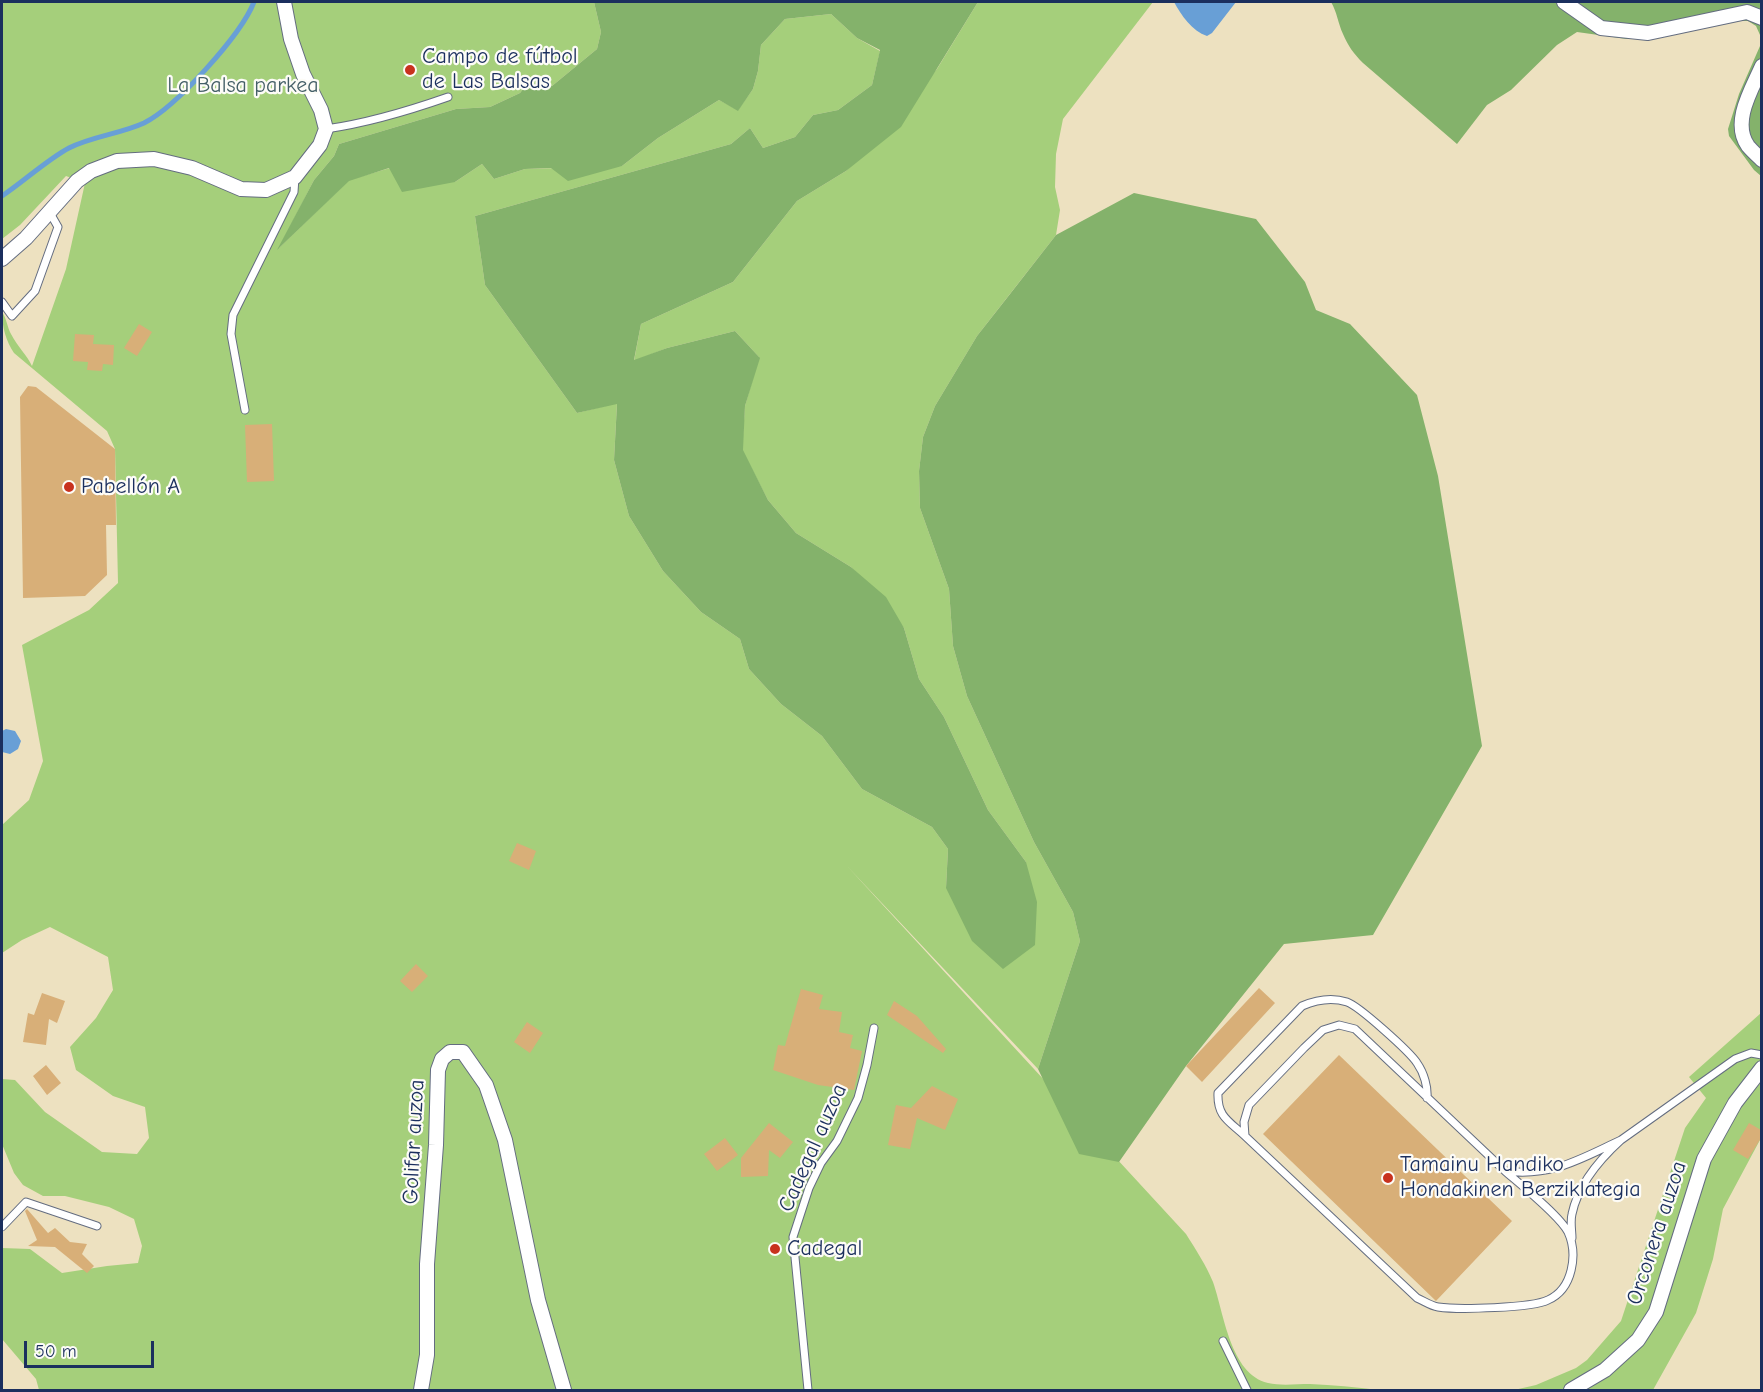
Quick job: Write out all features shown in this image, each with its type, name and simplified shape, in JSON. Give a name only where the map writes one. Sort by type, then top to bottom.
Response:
[{"type":"street","points":[[2,259],[26,238],[84,176],[117,161],[154,159],[192,168],[242,189],[266,189],[295,177],[320,145],[326,129],[321,110],[303,74],[291,39],[284,2]]},
{"type":"street","points":[[1564,2],[1601,28],[1648,33],[1747,12],[1761,18]]},
{"type":"street","points":[[1761,66],[1740,124],[1747,144],[1761,160]]},
{"type":"street","name":"Golifar auzoa","points":[[421,1390],[427,1355],[427,1264],[436,1145],[438,1070],[442,1059],[450,1052],[463,1052],[486,1085],[505,1140],[538,1300],[564,1390]]},
{"type":"street","name":"Orconera auzoa","points":[[1571,1390],[1605,1370],[1638,1340],[1656,1312],[1704,1159],[1735,1103],[1761,1068]]},
{"type":"lane","points":[[326,129],[370,122],[448,97]]},
{"type":"lane","points":[[245,410],[231,334],[233,315],[294,192],[295,177]]},
{"type":"lane","points":[[2,302],[12,316],[36,291],[58,227],[50,213]]},
{"type":"lane","points":[[1427,1098],[1428,1088],[1417,1063],[1362,1010],[1348,1002],[1317,1000],[1302,1006],[1218,1093],[1218,1105],[1221,1115],[1417,1298],[1437,1307],[1534,1305],[1550,1300],[1562,1290],[1570,1275],[1572,1215],[1588,1176],[1604,1155],[1621,1140],[1735,1059],[1751,1053],[1761,1054]]},
{"type":"lane","points":[[1245,1136],[1244,1122],[1249,1105],[1323,1030],[1339,1025],[1355,1029],[1567,1229],[1572,1244]]},
{"type":"lane","name":"Cadegal auzoa","points":[[808,1390],[793,1237],[809,1188],[817,1171],[837,1141],[858,1098],[874,1028]]},
{"type":"lane","points":[[1505,1171],[1542,1172],[1563,1166],[1621,1140]]},
{"type":"lane","points":[[2,1227],[26,1202],[97,1226]]},
{"type":"lane","points":[[1223,1341],[1247,1390]]},
{"type":"green space","name":"La Balsa parkea","points":[[2,2],[594,2],[601,32],[597,49],[552,86],[527,84],[520,93],[490,107],[456,109],[339,144],[334,156],[314,180],[279,248],[349,180],[390,168],[455,182],[482,164],[494,179],[525,169],[622,166],[658,138],[719,100],[738,110],[753,89],[761,45],[785,19],[831,14],[857,38],[880,51],[872,85],[838,110],[813,115],[795,137],[763,148],[750,128],[731,144],[475,216],[485,285],[577,413],[617,403],[614,460],[629,516],[663,571],[701,612],[740,639],[749,669],[781,704],[822,736],[862,789],[932,827],[948,849],[946,888],[1026,862],[988,810],[944,717],[919,679],[904,628],[851,567],[796,533],[768,500],[742,450],[745,406],[759,357],[735,331],[667,348],[634,361],[641,324],[733,282],[797,201],[846,171],[937,69],[978,2],[1153,2],[1063,119],[1056,154],[1055,187],[1060,210],[1056,235],[977,336],[935,406],[923,437],[919,471],[920,508],[949,589],[953,646],[967,696],[1034,842],[1073,912],[1080,941],[1038,1069],[847,866],[1186,1234],[1213,1282],[1230,1341],[1245,1368],[1255,1377],[1273,1384],[1319,1384],[1379,1390],[39,1390],[36,1379],[2,1339],[2,1248],[30,1249],[62,1273],[138,1263],[142,1246],[134,1219],[109,1207],[65,1196],[43,1196],[23,1185],[14,1173],[2,1144],[2,1079],[15,1080],[45,1112],[102,1152],[137,1154],[149,1138],[145,1107],[113,1096],[76,1070],[70,1047],[96,1018],[113,990],[108,957],[50,927],[22,940],[2,953],[2,825],[29,800],[43,761],[22,645],[89,610],[118,583],[115,449],[107,431],[14,353],[4,328],[2,312],[13,338],[32,366],[66,269],[85,183],[66,176],[20,225],[2,239]]},
{"type":"green space","points":[[594,2],[978,2],[901,127],[846,171],[797,201],[733,282],[641,324],[634,360],[667,348],[735,331],[760,358],[745,406],[743,450],[768,500],[796,533],[851,567],[886,597],[904,628],[919,679],[944,717],[988,810],[1026,862],[1037,902],[1035,945],[1003,969],[972,941],[946,888],[948,849],[932,827],[862,789],[822,736],[781,704],[749,669],[740,639],[701,612],[663,571],[629,516],[614,460],[617,404],[577,413],[485,285],[475,216],[731,144],[750,128],[763,148],[795,137],[813,115],[838,110],[872,85],[880,50],[857,38],[831,14],[785,19],[761,45],[753,89],[738,111],[719,100],[658,138],[622,166],[568,181],[551,168],[525,169],[494,179],[482,164],[455,182],[402,192],[389,168],[349,181],[277,250],[314,180],[334,156],[339,144],[456,109],[490,107],[520,93],[527,84],[552,86],[597,49],[601,32]]},
{"type":"green space","points":[[1331,2],[1761,2],[1761,176],[1729,136],[1728,129],[1739,94],[1760,46],[1760,35],[1756,26],[1748,21],[1728,21],[1654,39],[1627,39],[1577,32],[1557,45],[1511,90],[1487,105],[1457,144],[1363,63],[1349,46]]},
{"type":"green space","points":[[1134,193],[1256,219],[1305,282],[1316,310],[1350,324],[1417,395],[1438,476],[1482,746],[1373,935],[1284,944],[1186,1066],[1119,1162],[1079,1154],[1038,1069],[1080,941],[1073,912],[1034,842],[967,696],[953,646],[949,589],[920,508],[919,471],[923,437],[935,406],[977,336],[1056,235]]},
{"type":"green space","points":[[1761,1013],[1761,1138],[1723,1209],[1713,1259],[1696,1313],[1653,1390],[1514,1390],[1536,1385],[1576,1368],[1587,1360],[1621,1321],[1685,1128],[1706,1098],[1689,1077]]},
{"type":"water","points":[[1174,2],[1236,2],[1212,33],[1207,36],[1192,26]]},
{"type":"water","points":[[6,729],[15,731],[21,741],[18,749],[10,754],[2,752],[2,731]]},
{"type":"building","points":[[139,324],[152,332],[137,356],[124,348]]},
{"type":"building","points":[[75,334],[94,335],[93,344],[114,345],[113,365],[103,364],[102,371],[87,370],[88,362],[73,361]]},
{"type":"building","name":"Pabellón A","points":[[28,386],[36,387],[115,449],[116,525],[106,525],[107,575],[85,596],[23,598],[20,397]]},
{"type":"building","points":[[272,424],[274,481],[247,482],[245,425]]},
{"type":"building","points":[[517,843],[536,851],[529,870],[509,861]]},
{"type":"building","points":[[416,964],[428,976],[412,992],[400,981]]},
{"type":"building","points":[[1259,988],[1275,1003],[1202,1082],[1186,1066]]},
{"type":"building","points":[[801,989],[823,995],[819,1009],[842,1012],[839,1032],[853,1035],[850,1048],[862,1051],[854,1090],[818,1085],[773,1070],[778,1045],[785,1046]]},
{"type":"building","points":[[42,993],[65,1001],[57,1023],[49,1019],[46,1045],[23,1042],[28,1013],[34,1015]]},
{"type":"building","points":[[894,1001],[917,1016],[946,1049],[943,1053],[887,1015]]},
{"type":"building","points":[[527,1022],[543,1033],[530,1053],[514,1042]]},
{"type":"building","name":"Tamainu Handiko Hondakinen Berziklategia","points":[[1339,1055],[1512,1221],[1436,1301],[1263,1134]]},
{"type":"building","points":[[46,1065],[61,1083],[47,1095],[33,1076]]},
{"type":"building","points":[[932,1086],[958,1099],[945,1130],[917,1118],[910,1149],[888,1145],[896,1105],[911,1108]]},
{"type":"building","points":[[769,1123],[793,1142],[780,1158],[769,1150],[768,1176],[741,1177],[741,1158]]},
{"type":"building","points":[[1749,1123],[1761,1130],[1761,1138],[1748,1159],[1733,1150]]},
{"type":"building","points":[[725,1138],[738,1155],[717,1171],[704,1154]]},
{"type":"building","points":[[27,1209],[48,1233],[55,1228],[70,1242],[87,1244],[82,1254],[94,1266],[87,1273],[55,1247],[28,1246],[37,1240],[25,1211]]},
{"type":"waterway","points":[[2,196],[69,148],[135,127],[157,115],[173,102],[222,51],[236,33],[254,2]]},
{"type":"place","name":"Campo de fútbol de Las Balsas","points":[[410,70]]},
{"type":"place","name":"Pabellón A","points":[[69,487]]},
{"type":"place","name":"Tamainu Handiko Hondakinen Berziklategia","points":[[1388,1178]]},
{"type":"place","name":"Cadegal","points":[[775,1249]]}]
